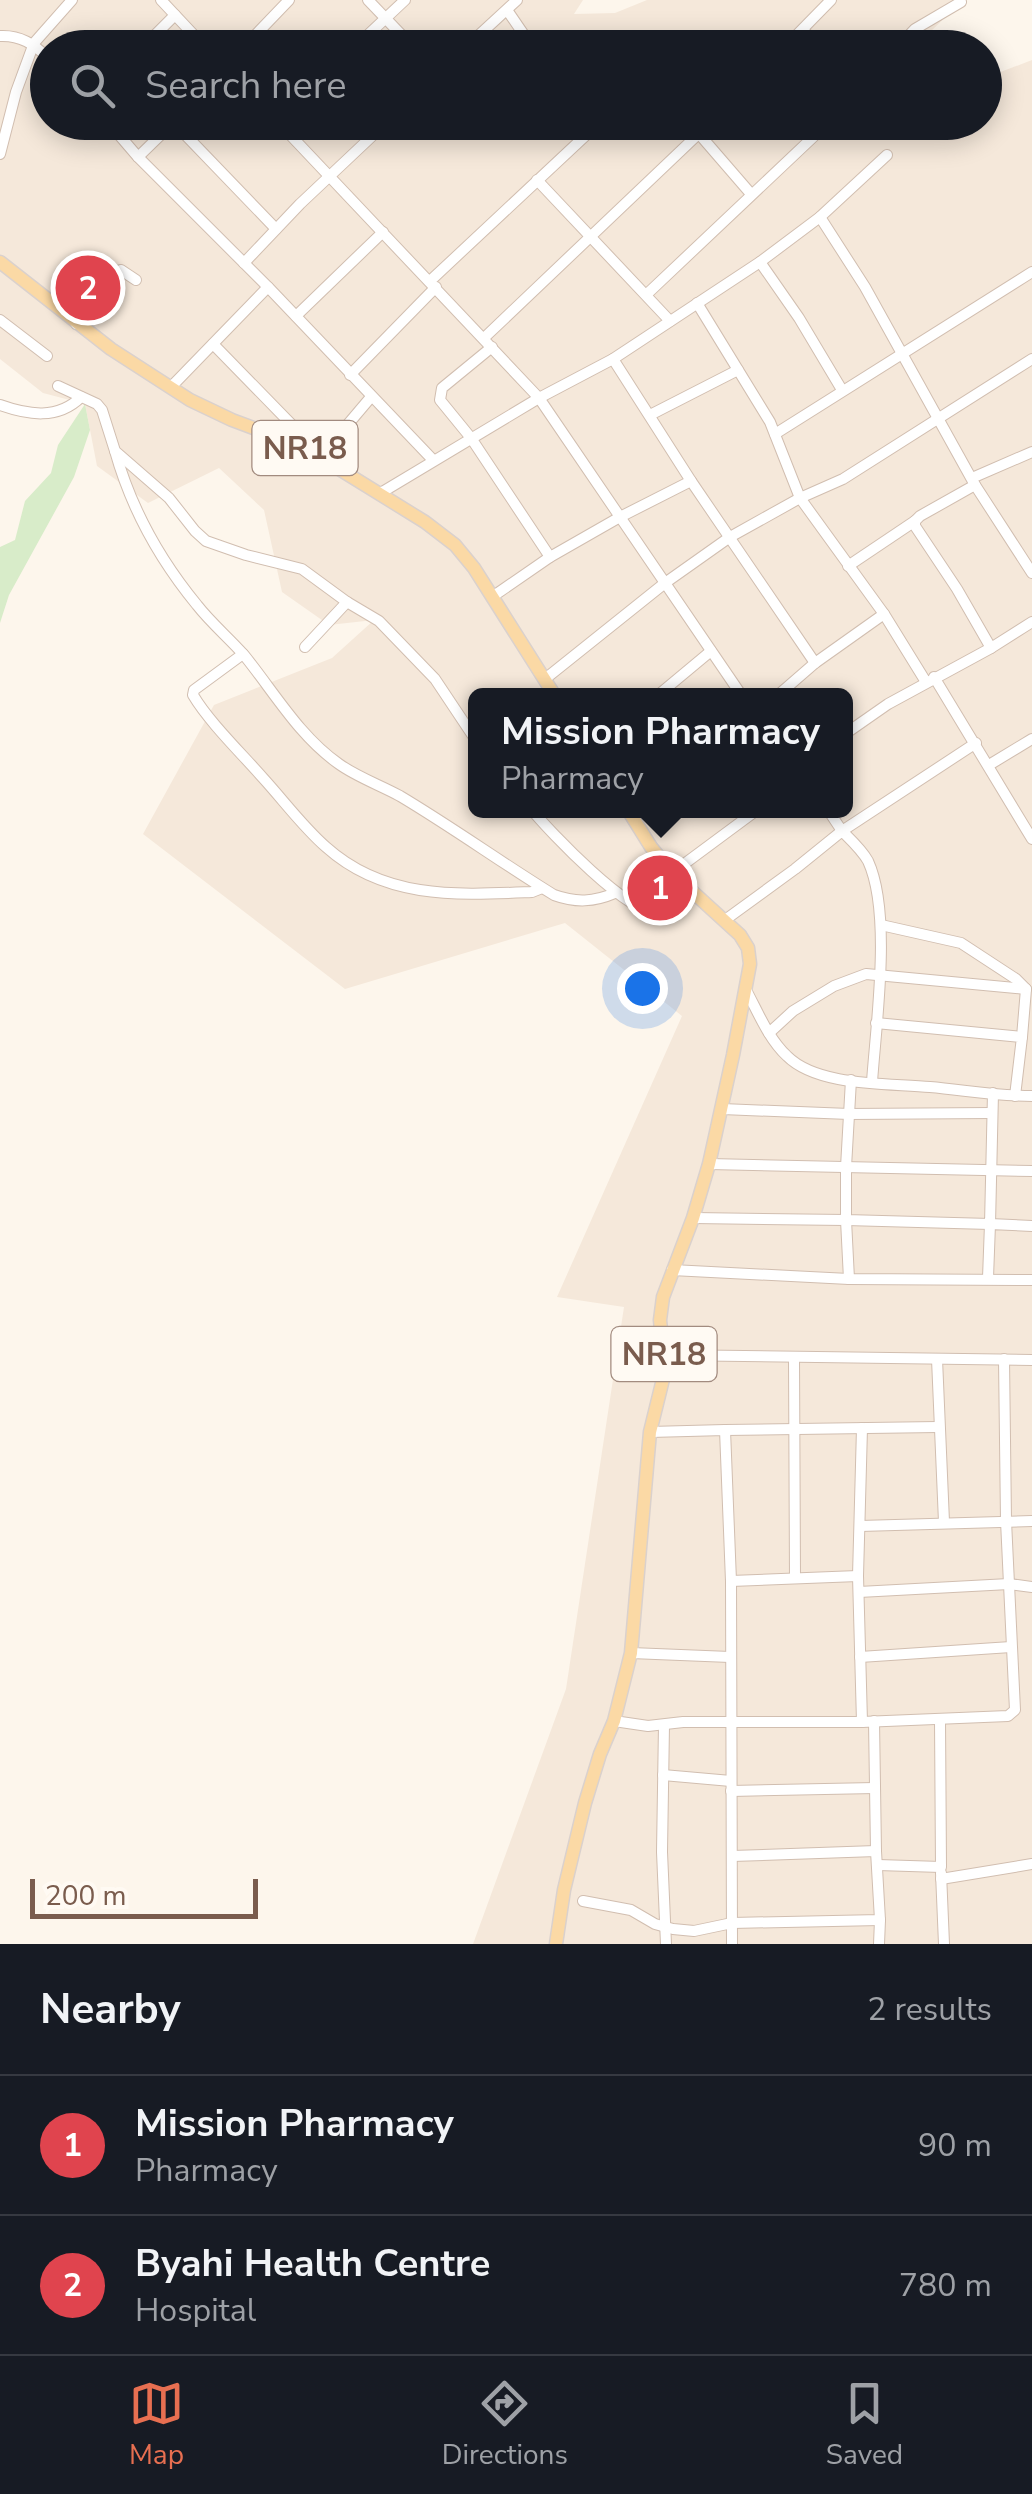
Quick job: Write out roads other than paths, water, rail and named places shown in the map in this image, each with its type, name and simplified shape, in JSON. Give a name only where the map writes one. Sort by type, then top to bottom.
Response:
[{"type":"main road","name":"NR18","points":[[0,262],[76,324],[190,400],[302,446],[426,522],[455,546],[551,688]]},
{"type":"main road","name":"NR18","points":[[556,1944],[564,1890],[585,1803],[614,1721],[631,1653],[650,1432],[664,1371],[660,1320],[663,1297],[709,1164],[750,964],[748,948],[740,935],[672,874],[633,818]]},
{"type":"street","points":[[45,30],[72,0]]},
{"type":"street","points":[[161,0],[189,30]]},
{"type":"street","points":[[368,0],[397,30]]},
{"type":"street","points":[[374,30],[405,0]]},
{"type":"street","points":[[485,30],[517,0]]},
{"type":"street","points":[[803,30],[830,0]]},
{"type":"street","points":[[914,30],[961,2]]},
{"type":"street","points":[[258,30],[281,3]]},
{"type":"street","points":[[507,10],[521,30]]},
{"type":"street","points":[[160,30],[175,15]]},
{"type":"street","points":[[0,36],[30,42]]},
{"type":"street","points":[[0,154],[30,54]]},
{"type":"street","points":[[123,140],[433,460]]},
{"type":"street","points":[[138,157],[156,140]]},
{"type":"street","points":[[190,140],[276,229]]},
{"type":"street","points":[[295,140],[539,398],[736,688]]},
{"type":"street","points":[[244,263],[368,140]]},
{"type":"street","points":[[350,374],[433,284],[580,140]]},
{"type":"street","points":[[484,338],[694,140]]},
{"type":"street","points":[[705,140],[751,194]]},
{"type":"street","points":[[647,294],[810,140]]},
{"type":"street","points":[[380,494],[539,398],[613,360],[760,262],[820,217],[887,154]]},
{"type":"street","points":[[537,180],[670,321]]},
{"type":"street","points":[[820,217],[1032,574]]},
{"type":"street","points":[[296,316],[383,232]]},
{"type":"street","points":[[760,262],[842,390]]},
{"type":"street","points":[[76,324],[112,272],[121,270],[136,280]]},
{"type":"street","points":[[775,434],[1032,272]]},
{"type":"street","points":[[171,388],[268,287]]},
{"type":"street","points":[[697,303],[775,434],[800,498],[976,743],[1030,833]]},
{"type":"street","points":[[0,320],[47,356]]},
{"type":"street","points":[[213,344],[293,426],[302,446]]},
{"type":"street","points":[[492,348],[442,388],[440,400],[471,438],[550,557]]},
{"type":"street","points":[[545,679],[665,583],[730,537],[843,479],[1032,359]]},
{"type":"street","points":[[613,360],[690,481],[815,663]]},
{"type":"street","points":[[650,415],[738,370]]},
{"type":"street","points":[[58,386],[93,400],[102,410],[123,479],[168,569],[313,740],[340,764],[401,797],[542,888],[568,900],[599,900],[615,892]]},
{"type":"street","points":[[0,405],[33,414],[64,410],[81,397]]},
{"type":"street","points":[[321,456],[371,397]]},
{"type":"street","points":[[115,452],[169,498],[206,541],[246,556],[302,569],[379,621],[435,679],[468,729]]},
{"type":"street","points":[[848,566],[974,482],[1032,452]]},
{"type":"street","points":[[492,596],[550,557],[690,481]]},
{"type":"street","points":[[915,522],[991,648]]},
{"type":"street","points":[[304,648],[347,602]]},
{"type":"street","points":[[785,688],[884,614]]},
{"type":"street","points":[[853,728],[930,679],[1032,622]]},
{"type":"street","points":[[666,688],[710,651]]},
{"type":"street","points":[[243,654],[194,690],[193,695],[326,847],[387,884],[448,892],[532,892],[542,888]]},
{"type":"street","points":[[989,766],[1032,739]]},
{"type":"street","points":[[725,920],[842,831],[976,743]]},
{"type":"street","points":[[540,818],[615,892],[648,912],[664,909],[687,887]]},
{"type":"street","points":[[672,874],[746,818]]},
{"type":"street","points":[[833,818],[870,866],[881,925],[872,1082]]},
{"type":"street","points":[[881,925],[961,942],[1016,978],[1026,989],[1016,1096]]},
{"type":"street","points":[[768,1032],[793,1011],[858,976],[878,974],[1026,989]]},
{"type":"street","points":[[746,990],[768,1032],[787,1057],[802,1068],[851,1080],[1032,1096]]},
{"type":"street","points":[[876,1023],[1022,1037]]},
{"type":"street","points":[[849,1279],[846,1167],[851,1080]]},
{"type":"street","points":[[955,1089],[960,1113]]},
{"type":"street","points":[[988,1278],[993,1093]]},
{"type":"street","points":[[722,1109],[849,1114],[992,1113]]},
{"type":"street","points":[[709,1164],[1032,1172]]},
{"type":"street","points":[[692,1218],[1032,1226]]},
{"type":"street","points":[[672,1270],[849,1279],[1032,1280]]},
{"type":"street","points":[[664,1355],[1032,1360]]},
{"type":"street","points":[[794,1358],[795,1578]]},
{"type":"street","points":[[937,1359],[944,1522]]},
{"type":"street","points":[[614,1721],[648,1726],[940,1720],[1013,1714],[1016,1710],[1006,1521],[1004,1360]]},
{"type":"street","points":[[650,1432],[938,1427]]},
{"type":"street","points":[[862,1428],[860,1657],[875,1788],[879,1944]]},
{"type":"street","points":[[725,1430],[732,1944]]},
{"type":"street","points":[[860,1526],[1032,1520]]},
{"type":"street","points":[[730,1581],[858,1576]]},
{"type":"street","points":[[859,1592],[1009,1584],[1032,1587]]},
{"type":"street","points":[[860,1657],[1011,1647]]},
{"type":"street","points":[[631,1653],[730,1657]]},
{"type":"street","points":[[940,1720],[944,1944]]},
{"type":"street","points":[[664,1725],[662,1852],[666,1944]]},
{"type":"street","points":[[663,1776],[731,1786],[875,1788]]},
{"type":"street","points":[[732,1856],[876,1851]]},
{"type":"street","points":[[878,1865],[941,1873],[1032,1864]]},
{"type":"street","points":[[583,1901],[631,1910],[645,1920],[694,1931],[732,1924],[880,1920]]},
{"type":"place","name":"Byahi Health Centre","points":[[88,288]]},
{"type":"place","name":"Mission Pharmacy","points":[[660,888]]}]
